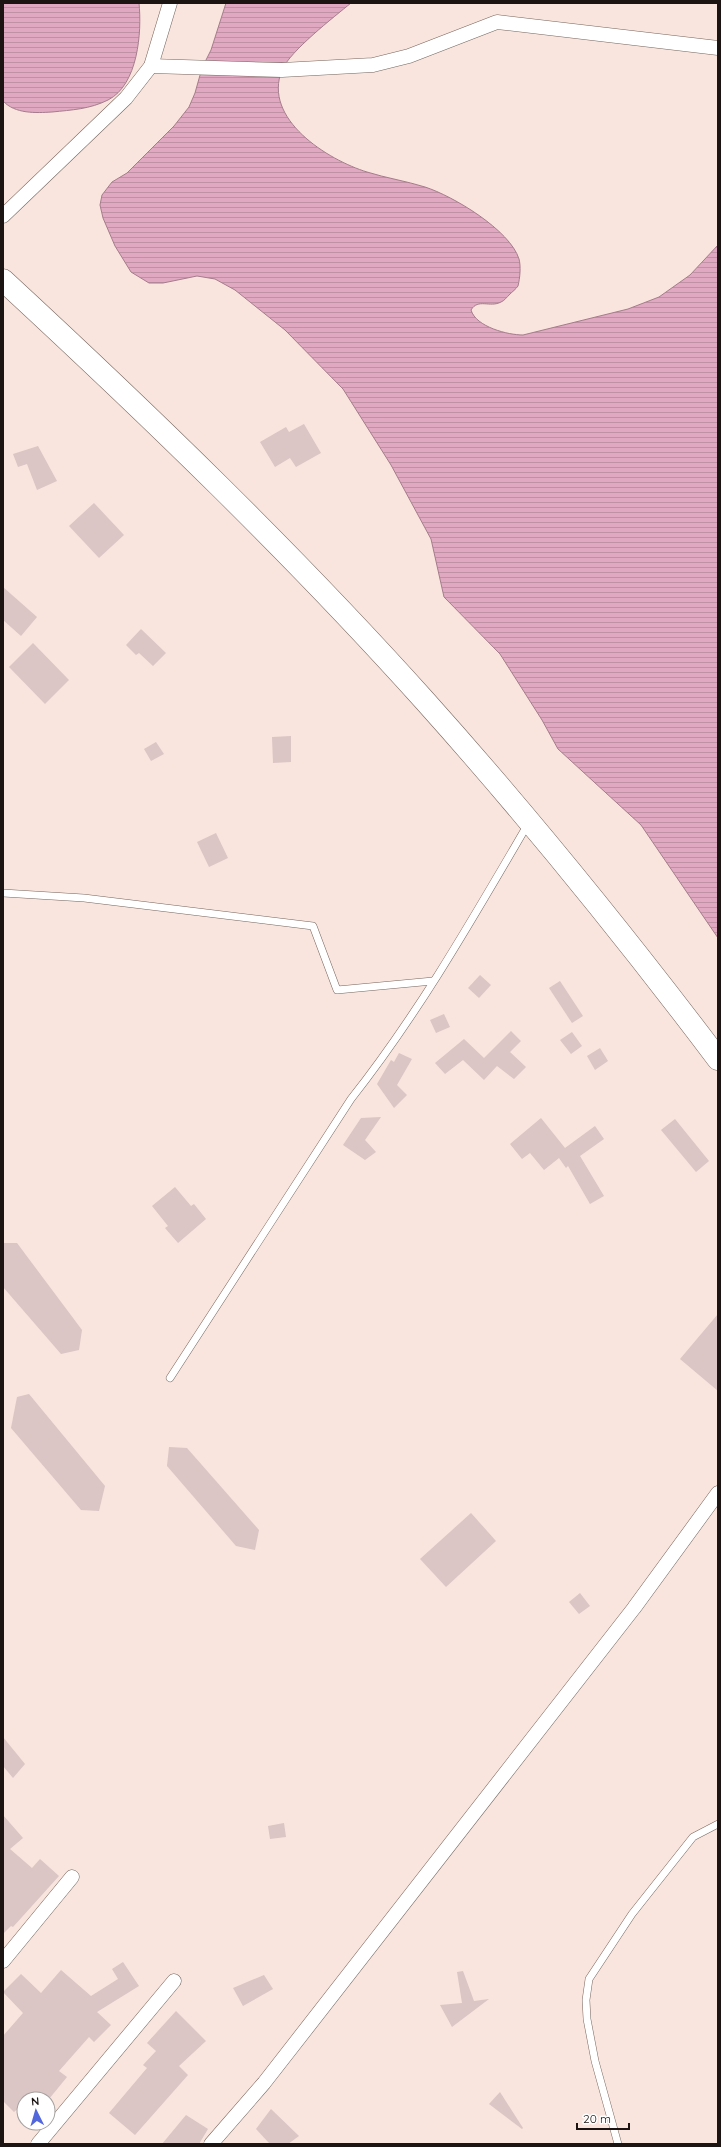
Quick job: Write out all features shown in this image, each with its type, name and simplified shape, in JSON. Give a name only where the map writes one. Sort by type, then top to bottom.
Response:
[{"type":"highway","points":[[3,280],[140,408],[264,530],[425,700],[529,821],[611,921],[718,1059]]},
{"type":"street","points":[[3,216],[126,98],[151,66],[170,3]]},
{"type":"street","points":[[151,66],[282,70],[374,65],[409,56],[497,22],[718,48]]},
{"type":"street","points":[[211,2144],[264,2083],[634,1608],[718,1493]]},
{"type":"street","points":[[3,1961],[72,1877]]},
{"type":"street","points":[[38,2144],[174,1981]]},
{"type":"lane","points":[[170,1378],[351,1099],[377,1066],[462,937],[529,821]]},
{"type":"lane","points":[[3,893],[84,898],[313,926],[337,990],[433,981]]},
{"type":"lane","points":[[618,2144],[595,2061],[586,2000],[589,1979],[632,1914],[693,1837],[718,1824]]},
{"type":"shaded area","points":[[3,3],[139,3],[140,28],[136,57],[126,83],[118,93],[108,100],[81,109],[52,112],[26,112],[8,105],[3,101]]},
{"type":"shaded area","points":[[226,3],[351,3],[303,44],[287,62],[282,70],[278,88],[281,105],[290,121],[302,135],[334,158],[367,172],[437,191],[465,206],[493,226],[504,237],[514,248],[519,259],[520,276],[518,286],[504,300],[497,304],[481,304],[474,306],[471,310],[479,321],[493,329],[501,332],[523,335],[628,309],[659,297],[690,275],[718,245],[718,938],[641,825],[558,749],[542,720],[500,654],[444,597],[431,539],[391,465],[343,389],[285,330],[235,290],[215,279],[197,276],[163,283],[149,283],[131,272],[115,246],[103,218],[100,205],[102,195],[112,182],[127,173],[174,126],[189,107],[195,93],[202,68],[211,50]]},
{"type":"building","points":[[304,424],[321,453],[296,467],[290,458],[275,467],[260,442],[286,427],[289,432]]},
{"type":"building","points":[[38,446],[57,481],[37,490],[27,464],[18,467],[13,454]]},
{"type":"building","points":[[94,503],[124,535],[99,558],[69,526]]},
{"type":"building","points":[[3,587],[37,617],[21,636],[3,620]]},
{"type":"building","points":[[141,629],[166,653],[153,666],[139,653],[136,655],[126,645]]},
{"type":"building","points":[[33,643],[69,680],[45,704],[9,667]]},
{"type":"building","points":[[291,736],[291,762],[273,763],[272,737]]},
{"type":"building","points":[[156,742],[164,754],[151,761],[144,749]]},
{"type":"building","points":[[216,833],[228,858],[209,867],[197,842]]},
{"type":"building","points":[[480,975],[491,985],[479,998],[468,988]]},
{"type":"building","points":[[560,981],[583,1016],[572,1023],[549,988]]},
{"type":"building","points":[[444,1014],[450,1027],[436,1033],[430,1020]]},
{"type":"building","points":[[511,1031],[521,1041],[510,1052],[526,1067],[514,1079],[497,1066],[484,1080],[463,1060],[445,1074],[435,1063],[464,1039],[484,1058]]},
{"type":"building","points":[[572,1032],[582,1046],[571,1054],[560,1040]]},
{"type":"building","points":[[600,1048],[608,1061],[595,1070],[587,1056]]},
{"type":"building","points":[[399,1053],[412,1059],[397,1085],[407,1095],[394,1108],[377,1084],[391,1060],[394,1062]]},
{"type":"building","points":[[381,1117],[365,1140],[376,1152],[365,1160],[343,1145],[361,1118]]},
{"type":"building","points":[[541,1118],[565,1148],[595,1126],[604,1139],[580,1156],[604,1196],[590,1204],[568,1166],[566,1168],[559,1158],[544,1170],[530,1153],[522,1159],[510,1144]]},
{"type":"building","points":[[675,1119],[709,1161],[696,1172],[661,1130]]},
{"type":"building","points":[[175,1187],[191,1206],[194,1204],[206,1219],[178,1243],[165,1228],[168,1226],[152,1206]]},
{"type":"building","points":[[3,1243],[17,1243],[82,1330],[79,1350],[61,1354],[3,1287]]},
{"type":"building","points":[[718,1314],[718,1391],[680,1359]]},
{"type":"building","points":[[29,1394],[105,1486],[99,1511],[81,1510],[11,1428],[17,1397]]},
{"type":"building","points":[[169,1447],[187,1448],[259,1530],[255,1550],[236,1546],[167,1466]]},
{"type":"building","points":[[471,1513],[496,1541],[446,1587],[420,1559]]},
{"type":"building","points":[[580,1593],[590,1606],[579,1614],[569,1602]]},
{"type":"building","points":[[3,1737],[25,1764],[13,1778],[3,1766]]},
{"type":"building","points":[[3,1815],[23,1838],[10,1849],[32,1868],[40,1859],[59,1876],[13,1927],[11,1926],[3,1934]]},
{"type":"building","points":[[284,1823],[286,1837],[270,1839],[268,1826]]},
{"type":"building","points":[[123,1962],[139,1986],[97,2012],[111,2025],[94,2042],[89,2037],[59,2071],[67,2077],[56,2091],[16,2091],[16,2110],[14,2112],[3,2101],[3,2036],[23,2013],[3,1992],[21,1974],[41,1993],[61,1970],[91,1996],[118,1979],[112,1969]]},
{"type":"building","points":[[463,1971],[474,2001],[489,1999],[452,2027],[440,2005],[462,2003],[457,1972]]},
{"type":"building","points":[[264,1975],[273,1989],[243,2006],[233,1988]]},
{"type":"building","points":[[176,2011],[206,2041],[179,2066],[188,2075],[135,2135],[109,2113],[147,2068],[143,2065],[156,2051],[147,2043]]},
{"type":"building","points":[[500,2092],[523,2128],[522,2129],[489,2104]]},
{"type":"building","points":[[271,2109],[299,2136],[288,2144],[270,2144],[256,2129]]},
{"type":"building","points":[[186,2115],[208,2129],[199,2144],[162,2144]]}]
